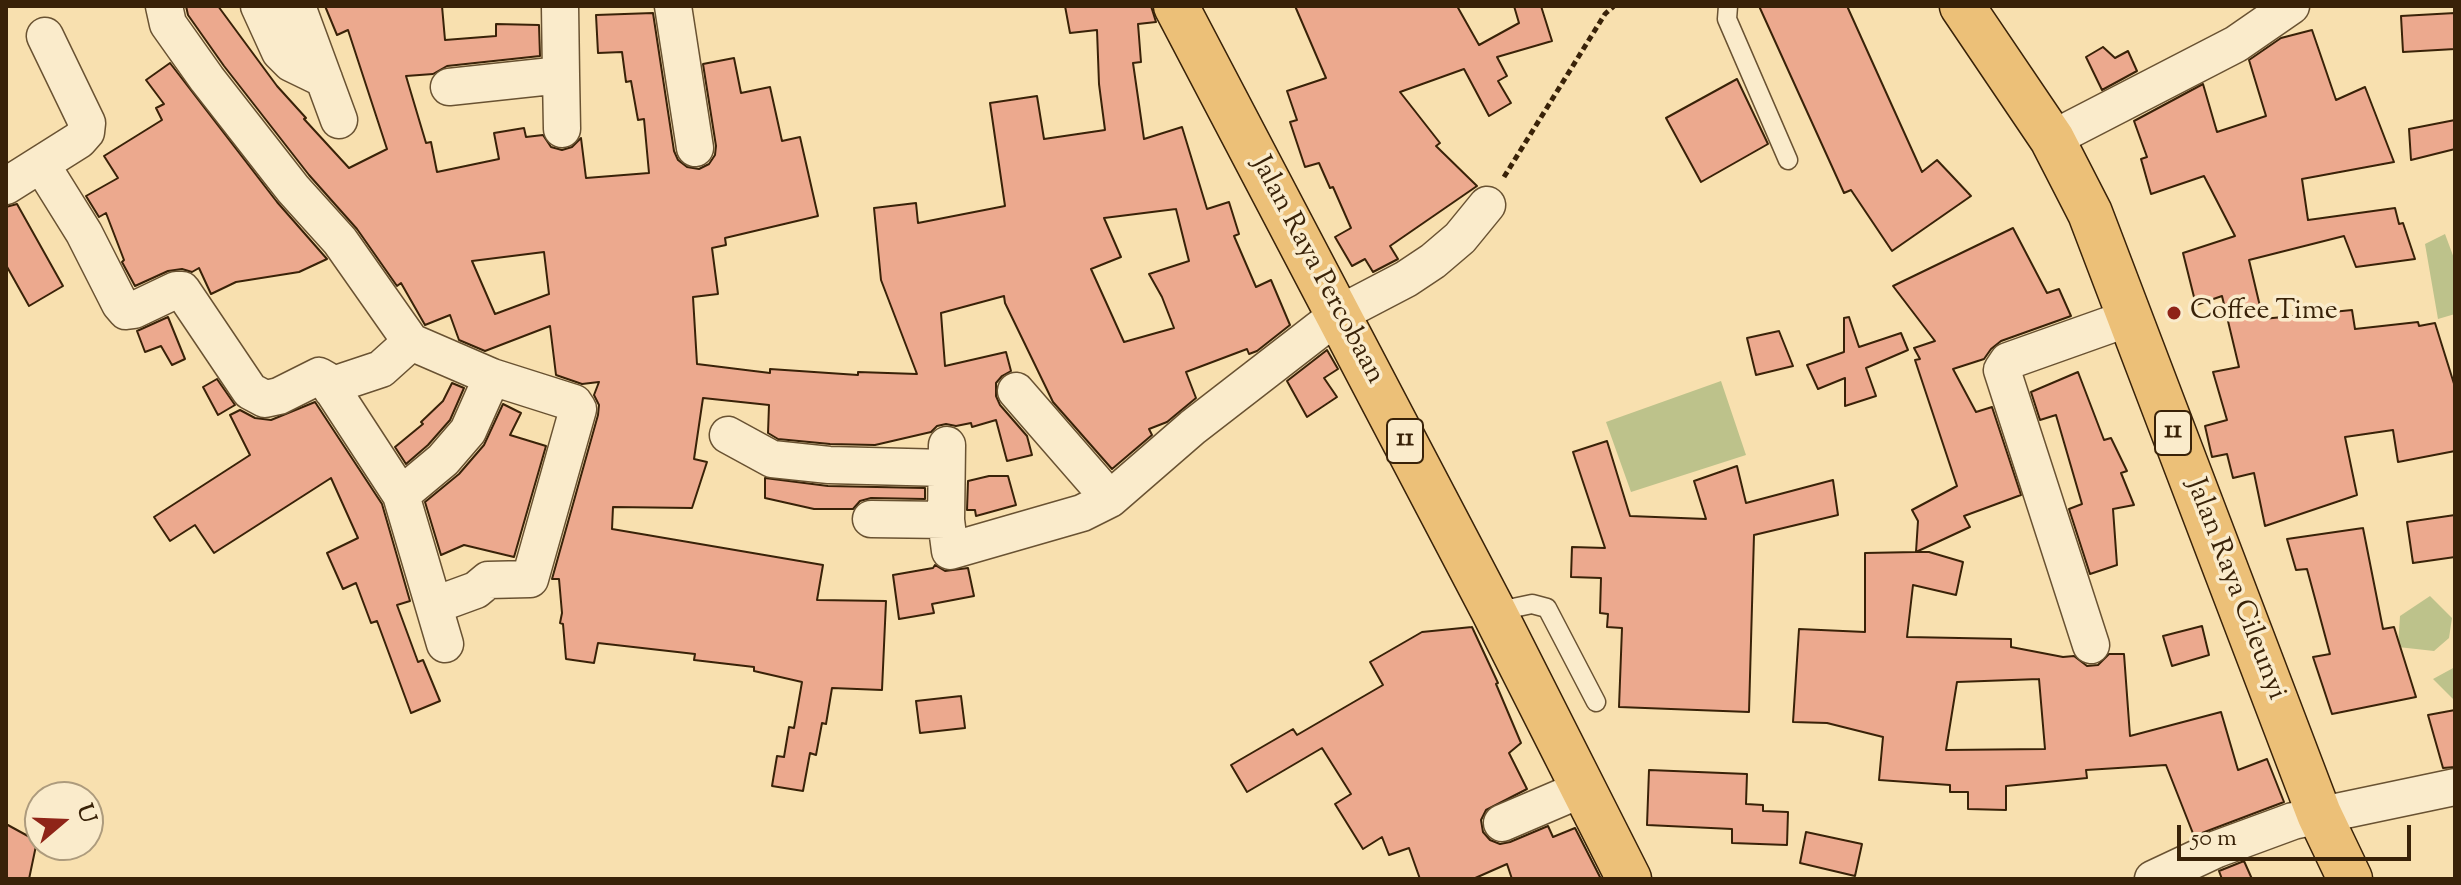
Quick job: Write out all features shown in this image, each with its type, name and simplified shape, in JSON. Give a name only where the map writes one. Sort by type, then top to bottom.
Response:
[{"type":"highway","name":"Jalan Raya Percobaan","points":[[1176,6],[1494,612],[1584,788],[1624,878]]},
{"type":"highway","name":"Jalan Raya Cileunyi","points":[[1962,6],[2052,139],[2090,213],[2319,814],[2350,879]]},
{"type":"street","points":[[164,6],[168,24],[207,79],[293,189],[340,241],[411,342],[492,377],[574,403],[578,409],[530,579],[488,580],[476,590],[435,605]]},
{"type":"street","points":[[259,6],[280,52],[291,63],[324,79]]},
{"type":"street","points":[[297,6],[339,120]]},
{"type":"street","points":[[560,6],[562,129]]},
{"type":"street","points":[[673,6],[695,148]]},
{"type":"street","points":[[2052,139],[2236,44],[2291,6]]},
{"type":"street","points":[[6,186],[79,140],[86,132],[87,123],[45,36]]},
{"type":"street","points":[[449,87],[561,75]]},
{"type":"street","points":[[41,164],[84,233],[126,311],[182,290],[250,391],[265,399],[279,396],[319,376],[332,390],[401,495],[445,644]]},
{"type":"street","points":[[728,435],[772,459],[829,465],[946,456],[946,520],[950,551],[1060,521],[1110,499],[1193,427],[1339,314],[1406,279],[1433,261],[1460,238],[1487,205]]},
{"type":"street","points":[[2091,645],[2002,370],[2008,361],[2129,318]]},
{"type":"street","points":[[332,390],[342,382],[381,369],[411,342]]},
{"type":"street","points":[[401,495],[428,475],[462,438],[492,377]]},
{"type":"street","points":[[1016,391],[1110,499]]},
{"type":"street","points":[[871,519],[946,520]]},
{"type":"street","points":[[2153,879],[2217,849],[2319,814],[2455,787]]},
{"type":"street","points":[[1502,823],[1584,788]]},
{"type":"lane","points":[[1728,6],[1727,19],[1788,160]]},
{"type":"lane","points":[[1494,612],[1532,604],[1547,608],[1596,702]]},
{"type":"path","points":[[1487,205],[1605,14],[1614,6]]},
{"type":"green space","points":[[2445,234],[2455,261],[2455,314],[2438,319],[2425,244]]},
{"type":"green space","points":[[1721,381],[1746,455],[1631,492],[1606,422]]},
{"type":"green space","points":[[2430,596],[2452,618],[2449,638],[2434,651],[2398,647],[2400,616]]},
{"type":"green space","points":[[2455,667],[2455,701],[2433,679]]},
{"type":"building","points":[[186,6],[218,6],[277,86],[349,168],[387,149],[348,30],[337,35],[325,6],[442,6],[445,40],[496,36],[496,24],[539,25],[540,56],[447,66],[433,74],[406,76],[426,143],[431,142],[437,172],[499,159],[494,133],[524,128],[526,137],[543,135],[551,147],[562,150],[572,147],[581,138],[586,178],[649,173],[644,119],[638,120],[631,81],[626,82],[622,52],[598,53],[596,15],[653,13],[674,151],[678,160],[687,167],[699,169],[709,164],[715,155],[703,64],[734,58],[741,93],[770,87],[782,141],[800,137],[818,216],[725,238],[726,245],[712,248],[718,294],[693,297],[697,364],[770,373],[770,369],[858,375],[858,372],[917,374],[881,280],[874,208],[916,203],[918,223],[1005,206],[990,103],[1037,96],[1044,139],[1105,130],[1097,30],[1070,33],[1065,6],[1151,6],[1156,22],[1138,24],[1141,62],[1133,63],[1144,139],[1182,127],[1207,209],[1229,202],[1239,234],[1234,236],[1256,287],[1271,280],[1290,325],[1257,351],[1249,354],[1247,349],[1186,372],[1196,398],[1167,422],[1149,429],[1152,435],[1112,469],[1053,402],[1004,296],[941,313],[945,366],[1006,352],[1011,371],[996,383],[996,396],[1027,436],[1032,455],[1007,461],[996,420],[972,427],[971,423],[946,424],[937,426],[931,432],[875,445],[830,444],[778,439],[768,433],[769,405],[703,398],[694,459],[707,462],[692,508],[613,507],[612,529],[823,565],[817,600],[886,601],[882,690],[832,688],[826,724],[822,723],[816,755],[810,753],[803,791],[772,786],[777,756],[784,757],[789,727],[794,728],[802,682],[754,671],[754,667],[694,660],[695,654],[598,643],[594,663],[566,659],[563,624],[560,623],[559,579],[552,579],[598,415],[599,405],[594,395],[599,382],[582,384],[556,375],[550,326],[485,351],[459,340],[450,315],[425,325],[401,283],[397,286],[357,229],[309,175],[188,15]],"holes":[[[1176,209],[1189,261],[1149,274],[1174,328],[1124,342],[1091,269],[1121,257],[1104,218]],[[544,252],[549,294],[495,314],[472,261]]]},
{"type":"building","points":[[1295,6],[1457,6],[1479,45],[1519,23],[1514,6],[1541,6],[1552,41],[1497,57],[1507,76],[1498,81],[1511,103],[1489,116],[1464,69],[1400,92],[1440,143],[1436,146],[1477,186],[1390,246],[1398,259],[1373,272],[1365,259],[1352,266],[1335,237],[1351,228],[1319,163],[1305,167],[1290,122],[1297,120],[1287,91],[1326,78]]},
{"type":"building","points":[[1759,6],[1847,6],[1922,172],[1937,160],[1971,196],[1892,251],[1851,190],[1844,193]]},
{"type":"building","points":[[2455,13],[2455,49],[2403,52],[2401,16]]},
{"type":"building","points":[[2312,30],[2336,100],[2365,87],[2394,162],[2302,179],[2308,220],[2395,208],[2415,259],[2356,267],[2344,236],[2249,260],[2263,319],[2352,310],[2355,329],[2435,323],[2455,387],[2455,451],[2398,462],[2393,430],[2345,437],[2357,495],[2265,526],[2254,473],[2233,478],[2227,454],[2212,457],[2205,426],[2227,420],[2213,372],[2239,367],[2222,296],[2196,305],[2183,253],[2235,236],[2204,176],[2151,194],[2141,159],[2147,157],[2134,121],[2203,84],[2217,132],[2266,116],[2249,60],[2281,38]]},
{"type":"building","points":[[2103,47],[2115,58],[2128,51],[2137,71],[2102,90],[2086,57]]},
{"type":"building","points":[[170,63],[277,202],[327,259],[299,272],[236,282],[211,294],[199,268],[192,272],[182,269],[168,271],[135,286],[122,262],[124,260],[106,213],[99,217],[86,196],[118,178],[104,156],[162,120],[156,108],[164,104],[146,80]]},
{"type":"building","points":[[1737,79],[1768,144],[1701,182],[1666,118]]},
{"type":"building","points":[[2455,120],[2455,149],[2411,160],[2409,129]]},
{"type":"building","points":[[17,204],[63,286],[29,306],[6,265],[6,207]]},
{"type":"building","points":[[2013,228],[2047,293],[2059,289],[2071,316],[2001,341],[1984,359],[1953,369],[1976,412],[1992,407],[2021,495],[1964,516],[1970,527],[1916,552],[1918,521],[1912,510],[1957,486],[1915,360],[1920,359],[1914,348],[1935,341],[1893,286]]},
{"type":"building","points":[[168,317],[185,359],[172,365],[161,346],[145,352],[137,331]]},
{"type":"building","points":[[1849,317],[1859,347],[1901,333],[1908,350],[1866,368],[1876,396],[1845,406],[1845,378],[1818,389],[1807,365],[1844,352],[1844,318]]},
{"type":"building","points":[[1779,331],[1793,366],[1756,375],[1747,338]]},
{"type":"building","points":[[1327,350],[1338,369],[1324,378],[1337,397],[1307,417],[1287,381]]},
{"type":"building","points":[[2078,372],[2104,440],[2111,438],[2127,471],[2121,473],[2134,505],[2113,509],[2117,565],[2090,574],[2069,509],[2082,504],[2056,415],[2040,420],[2031,392]]},
{"type":"building","points":[[217,379],[235,405],[218,415],[203,387]]},
{"type":"building","points":[[452,383],[464,388],[450,420],[406,464],[395,447],[423,424],[421,422],[443,401]]},
{"type":"building","points":[[315,402],[382,504],[410,601],[397,605],[418,662],[423,660],[440,701],[411,713],[377,621],[371,623],[356,583],[343,589],[327,553],[358,538],[331,478],[214,553],[195,525],[170,541],[154,517],[250,455],[230,415],[240,410],[255,418],[271,420]]},
{"type":"building","points":[[503,404],[521,413],[510,435],[546,446],[514,557],[464,545],[441,555],[425,502],[459,474],[484,445]]},
{"type":"building","points":[[1607,441],[1630,516],[1706,519],[1694,481],[1737,466],[1746,503],[1833,480],[1838,515],[1754,535],[1749,712],[1619,707],[1622,628],[1607,627],[1608,614],[1600,613],[1601,578],[1571,577],[1572,547],[1605,548],[1573,452]]},
{"type":"building","points":[[1008,476],[1016,505],[976,516],[975,510],[967,510],[968,481]]},
{"type":"building","points":[[765,478],[828,486],[925,488],[925,499],[871,498],[860,501],[853,509],[814,509],[765,498]]},
{"type":"building","points":[[2455,515],[2455,557],[2413,563],[2407,522]]},
{"type":"building","points":[[2363,528],[2383,629],[2394,627],[2416,697],[2332,714],[2313,657],[2330,654],[2307,569],[2296,570],[2287,539]]},
{"type":"building","points":[[1929,552],[1963,562],[1956,595],[1913,585],[1907,637],[2011,639],[2011,647],[2063,657],[2074,656],[2087,666],[2098,665],[2109,654],[2124,654],[2130,736],[2221,712],[2238,770],[2267,759],[2284,802],[2194,836],[2166,765],[2086,770],[2087,778],[2006,786],[2006,810],[1968,809],[1968,792],[1950,792],[1950,785],[1879,780],[1883,737],[1827,723],[1793,722],[1799,629],[1865,632],[1865,553]],"holes":[[[2039,679],[2045,749],[1946,750],[1957,682]]]},
{"type":"building","points":[[935,565],[945,571],[968,568],[974,596],[932,604],[934,613],[899,619],[893,575],[933,568]]},
{"type":"building","points":[[2202,626],[2209,655],[2172,666],[2163,636]]},
{"type":"building","points":[[1472,627],[1521,743],[1509,753],[1527,789],[1486,810],[1481,820],[1483,832],[1490,840],[1500,844],[1548,826],[1553,837],[1575,828],[1601,879],[1512,879],[1507,864],[1473,879],[1420,879],[1409,848],[1389,855],[1382,837],[1363,849],[1335,804],[1351,794],[1322,748],[1247,792],[1231,765],[1293,729],[1297,735],[1383,685],[1370,662],[1422,632]]},
{"type":"building","points":[[961,696],[965,728],[920,733],[916,701]]},
{"type":"building","points":[[2455,710],[2455,767],[2443,768],[2428,715]]},
{"type":"building","points":[[1649,770],[1747,774],[1746,804],[1763,805],[1763,811],[1788,812],[1787,845],[1732,843],[1732,829],[1647,825]]},
{"type":"building","points":[[6,824],[24,834],[24,861],[33,861],[29,879],[6,879]]},
{"type":"building","points":[[1806,832],[1862,844],[1855,876],[1800,863]]},
{"type":"building","points":[[2244,861],[2252,879],[2222,879],[2219,871]]},
{"type":"place","name":"Coffee Time","points":[[2174,313]]}]
